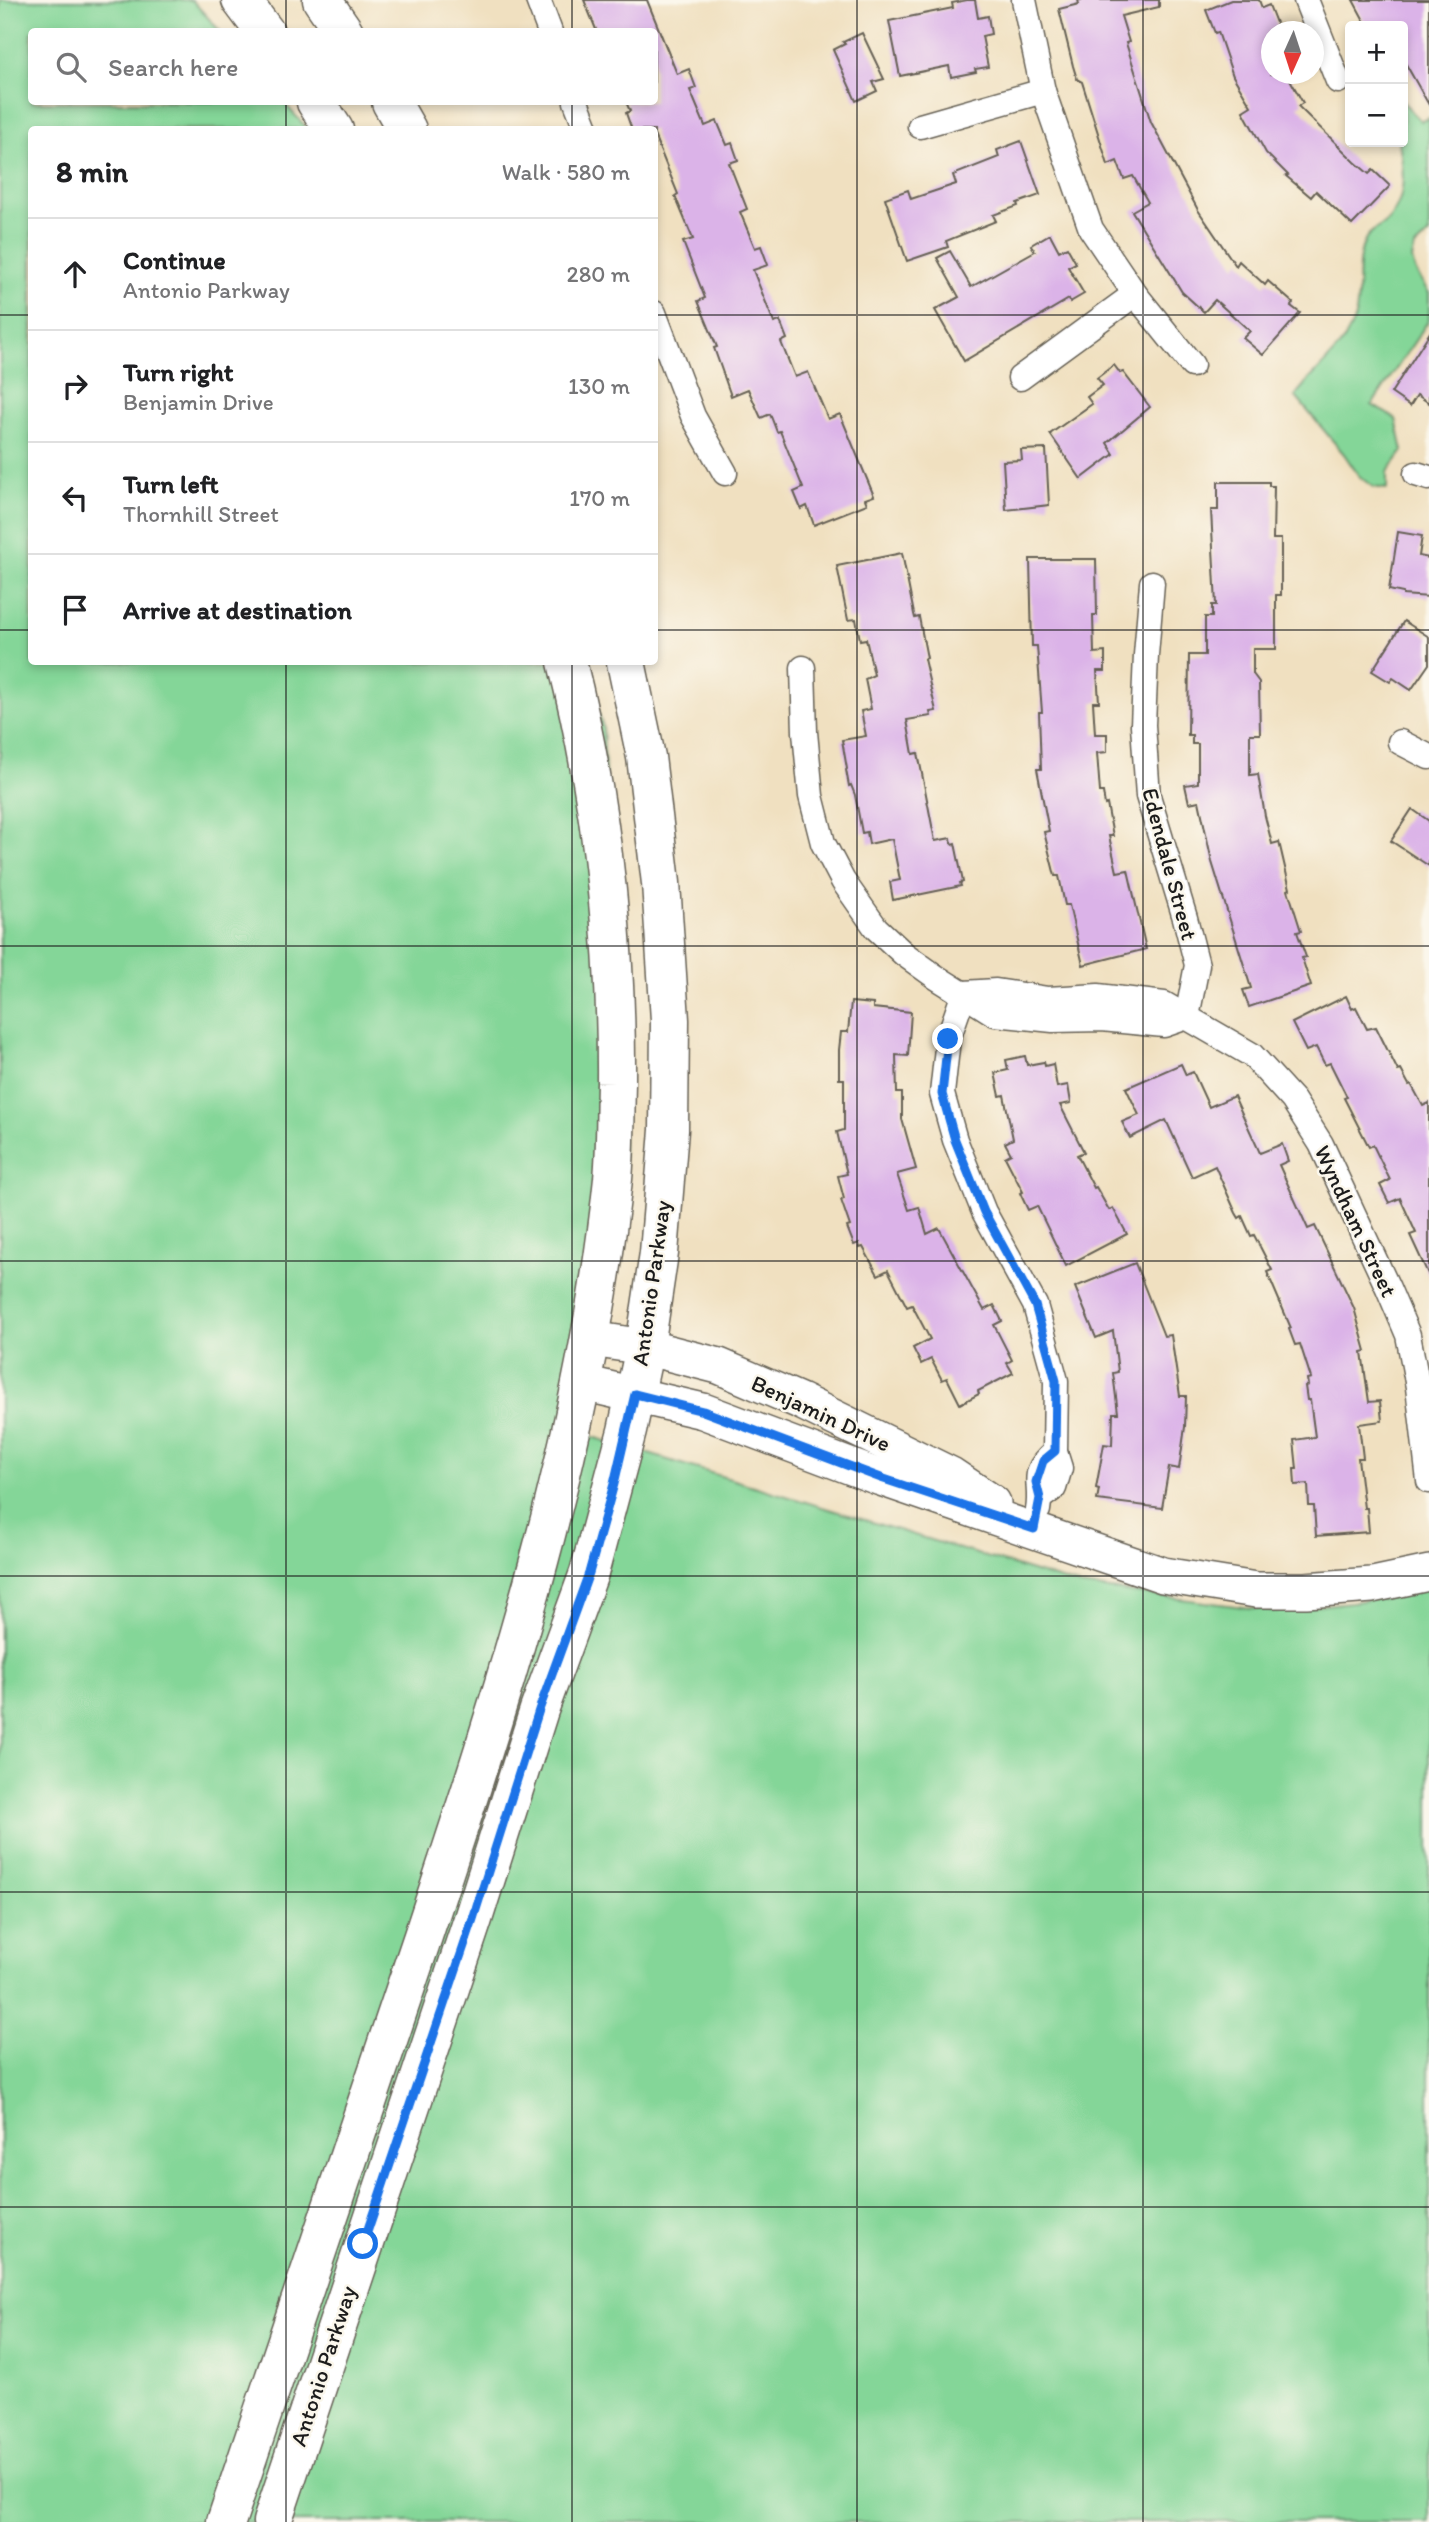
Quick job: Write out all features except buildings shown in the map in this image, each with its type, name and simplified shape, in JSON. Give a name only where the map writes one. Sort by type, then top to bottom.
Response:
[{"type":"main road","points":[[241,0],[262,28]]},
{"type":"main road","points":[[322,0],[341,28]]},
{"type":"main road","points":[[318,105],[331,126]]},
{"type":"main road","points":[[393,105],[405,126]]},
{"type":"main road","name":"Antonio Parkway","points":[[226,2522],[474,1782],[553,1514],[583,1383],[614,1175],[616,1018],[603,859],[586,751],[568,665]]},
{"type":"main road","name":"Antonio Parkway","points":[[272,2522],[473,1919],[539,1710],[589,1573],[614,1484],[645,1347],[659,1253],[669,1130],[670,1020],[662,883],[646,757],[627,665]]},
{"type":"main road","name":"Benjamin Drive","points":[[591,1339],[645,1347],[719,1366],[800,1401],[1163,1575],[1256,1590],[1306,1590],[1372,1585],[1429,1573]]},
{"type":"main road","name":"Benjamin Drive","points":[[583,1383],[703,1411],[881,1478],[1037,1514]]},
{"type":"street","points":[[538,0],[548,28]]},
{"type":"street","points":[[1024,0],[1043,91],[1091,229],[1135,294],[1192,365]]},
{"type":"street","points":[[1306,0],[1338,81]]},
{"type":"street","points":[[920,126],[1043,91]]},
{"type":"street","points":[[577,105],[585,126]]},
{"type":"street","points":[[1020,378],[1135,294]]},
{"type":"street","points":[[658,324],[693,416],[726,473]]},
{"type":"street","name":"Edendale Street","points":[[1152,583],[1143,725],[1148,796],[1197,965],[1186,1017]]},
{"type":"street","points":[[803,668],[811,796],[823,843],[843,881],[876,928],[904,954],[995,1014],[1053,1020],[1102,1019],[1164,1025],[1186,1017]]},
{"type":"street","points":[[1399,742],[1429,757]]},
{"type":"street","points":[[964,993],[948,1039],[942,1094],[955,1140],[984,1212],[1035,1305],[1056,1381],[1055,1451],[1043,1461],[1036,1482],[1037,1514]]},
{"type":"street","name":"Wyndham Street","points":[[1186,1017],[1252,1055],[1293,1100],[1321,1144],[1408,1335],[1418,1387],[1429,1481]]},
{"type":"green space","points":[[0,0],[192,0],[217,28],[28,28],[28,105],[286,105],[305,126],[28,126],[28,665],[583,665],[603,727],[624,1173],[567,1429],[1081,1586],[1274,1611],[1402,1596],[1429,1582],[1429,2522],[0,2522]]},
{"type":"green space","points":[[1408,107],[1421,121],[1429,118],[1429,234],[1415,247],[1412,259],[1415,270],[1429,293],[1429,320],[1372,405],[1396,419],[1403,451],[1387,473],[1387,489],[1373,487],[1359,476],[1295,396],[1336,351],[1349,331],[1357,310],[1361,250],[1366,237],[1385,223],[1398,205],[1402,163],[1400,147],[1408,147]]},
{"type":"route","points":[[363,2244],[473,1919],[539,1710],[589,1573],[635,1394],[703,1411],[881,1478],[1034,1529],[1040,1498],[1036,1482],[1043,1461],[1055,1451],[1056,1381],[1035,1305],[984,1212],[955,1140],[942,1094],[948,1039]]}]
